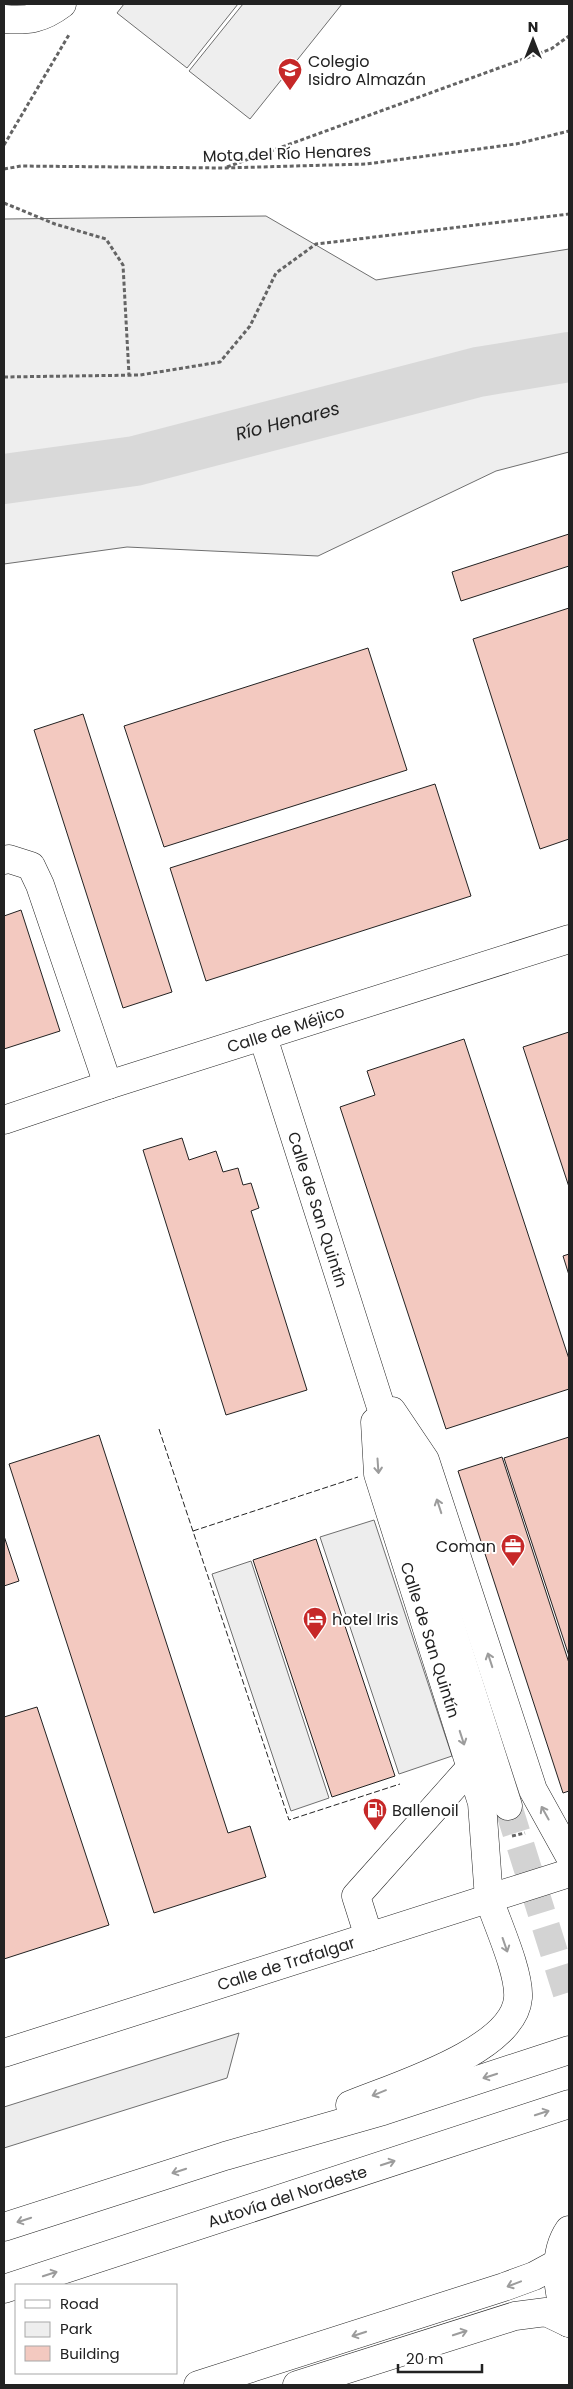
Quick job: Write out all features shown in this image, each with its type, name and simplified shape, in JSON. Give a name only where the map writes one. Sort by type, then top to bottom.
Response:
[{"type":"main road","points":[[14,20],[48,14],[62,4]]},
{"type":"main road","points":[[4,860],[10,859],[31,866],[40,885],[108,1085]]},
{"type":"main road","name":"Calle de Méjico","points":[[4,1120],[108,1085],[569,939]]},
{"type":"main road","name":"Calle de San Quintín","points":[[263,1036],[508,1806]]},
{"type":"main road","name":"Calle de San Quintín","points":[[225,2156],[472,2054],[504,2028],[513,2014],[518,1998],[516,1979],[489,1899],[482,1803],[378,1474],[373,1383]]},
{"type":"main road","name":"Calle de San Quintín","points":[[373,1383],[424,1460],[533,1790],[569,1855]]},
{"type":"main road","points":[[369,1937],[356,1896],[471,1767]]},
{"type":"main road","name":"Calle de Trafalgar","points":[[4,2053],[569,1872]]},
{"type":"main road","points":[[4,2227],[225,2156],[383,2111],[569,2050]]},
{"type":"main road","name":"Autovía del Nordeste","points":[[19,2284],[569,2104]]},
{"type":"main road","points":[[569,2230],[558,2263],[559,2294],[569,2323]]},
{"type":"main road","points":[[198,2385],[504,2287],[534,2276],[558,2263]]},
{"type":"main road","points":[[297,2385],[515,2316],[546,2312],[569,2323]]},
{"type":"path","points":[[4,144],[72,30]]},
{"type":"path","points":[[224,168],[551,49],[569,36]]},
{"type":"path","name":"Mota del Río Henares","points":[[4,169],[21,166],[224,168],[366,164],[516,144],[569,131]]},
{"type":"path","points":[[4,203],[56,224],[106,239],[123,265],[129,375]]},
{"type":"path","points":[[4,377],[129,375],[220,362],[250,326],[276,273],[316,244],[569,214]]},
{"type":"path","points":[[485,1844],[552,1825]]},
{"type":"green space","points":[[124,4],[238,4],[187,68],[117,13]]},
{"type":"green space","points":[[243,4],[342,4],[250,119],[189,71]]},
{"type":"green space","points":[[266,216],[376,280],[569,249],[569,452],[496,471],[318,556],[127,547],[4,564],[4,219]]},
{"type":"shaded area","points":[[374,1520],[452,1756],[399,1774],[320,1537]]},
{"type":"shaded area","points":[[251,1561],[329,1798],[291,1811],[212,1574]]},
{"type":"shaded area","points":[[239,2033],[227,2078],[4,2148],[4,2107]]},
{"type":"building","points":[[569,534],[569,566],[461,601],[452,572]]},
{"type":"building","points":[[569,608],[569,839],[540,849],[473,639]]},
{"type":"building","points":[[368,648],[407,770],[164,847],[124,726]]},
{"type":"building","points":[[83,714],[172,992],[123,1008],[34,730]]},
{"type":"building","points":[[435,784],[471,896],[206,981],[170,868]]},
{"type":"building","points":[[21,910],[60,1031],[4,1049],[4,916]]},
{"type":"building","points":[[569,1032],[569,1187],[523,1047]]},
{"type":"building","points":[[464,1039],[569,1359],[569,1389],[446,1429],[340,1107],[375,1095],[367,1071]]},
{"type":"building","points":[[182,1138],[189,1160],[216,1151],[223,1172],[238,1168],[243,1185],[251,1183],[259,1208],[251,1211],[307,1390],[226,1415],[143,1150]]},
{"type":"building","points":[[569,1254],[569,1275],[563,1256]]},
{"type":"building","points":[[99,1435],[228,1833],[250,1826],[266,1877],[154,1913],[9,1464]]},
{"type":"building","points":[[569,1437],[569,1656],[504,1458]]},
{"type":"building","name":"Coman","points":[[502,1457],[569,1663],[569,1791],[563,1793],[458,1471]]},
{"type":"building","points":[[4,1536],[19,1581],[4,1586]]},
{"type":"building","name":"hotel Iris","points":[[316,1539],[395,1776],[332,1797],[253,1560]]},
{"type":"building","points":[[37,1707],[109,1925],[4,1959],[4,1717]]},
{"type":"waterway","name":"Río Henares","points":[[4,479],[135,461],[478,372],[569,357]]},
{"type":"tunnel","points":[[508,1806],[569,2000]]},
{"type":"fence","points":[[159,1429],[289,1820],[400,1784]]},
{"type":"fence","points":[[193,1531],[358,1477]]},
{"type":"place","name":"Colegio Isidro Almazán","points":[[290,91]]},
{"type":"place","name":"Coman","points":[[513,1567]]},
{"type":"place","name":"hotel Iris","points":[[315,1640]]},
{"type":"place","name":"Ballenoil","points":[[375,1831]]}]
